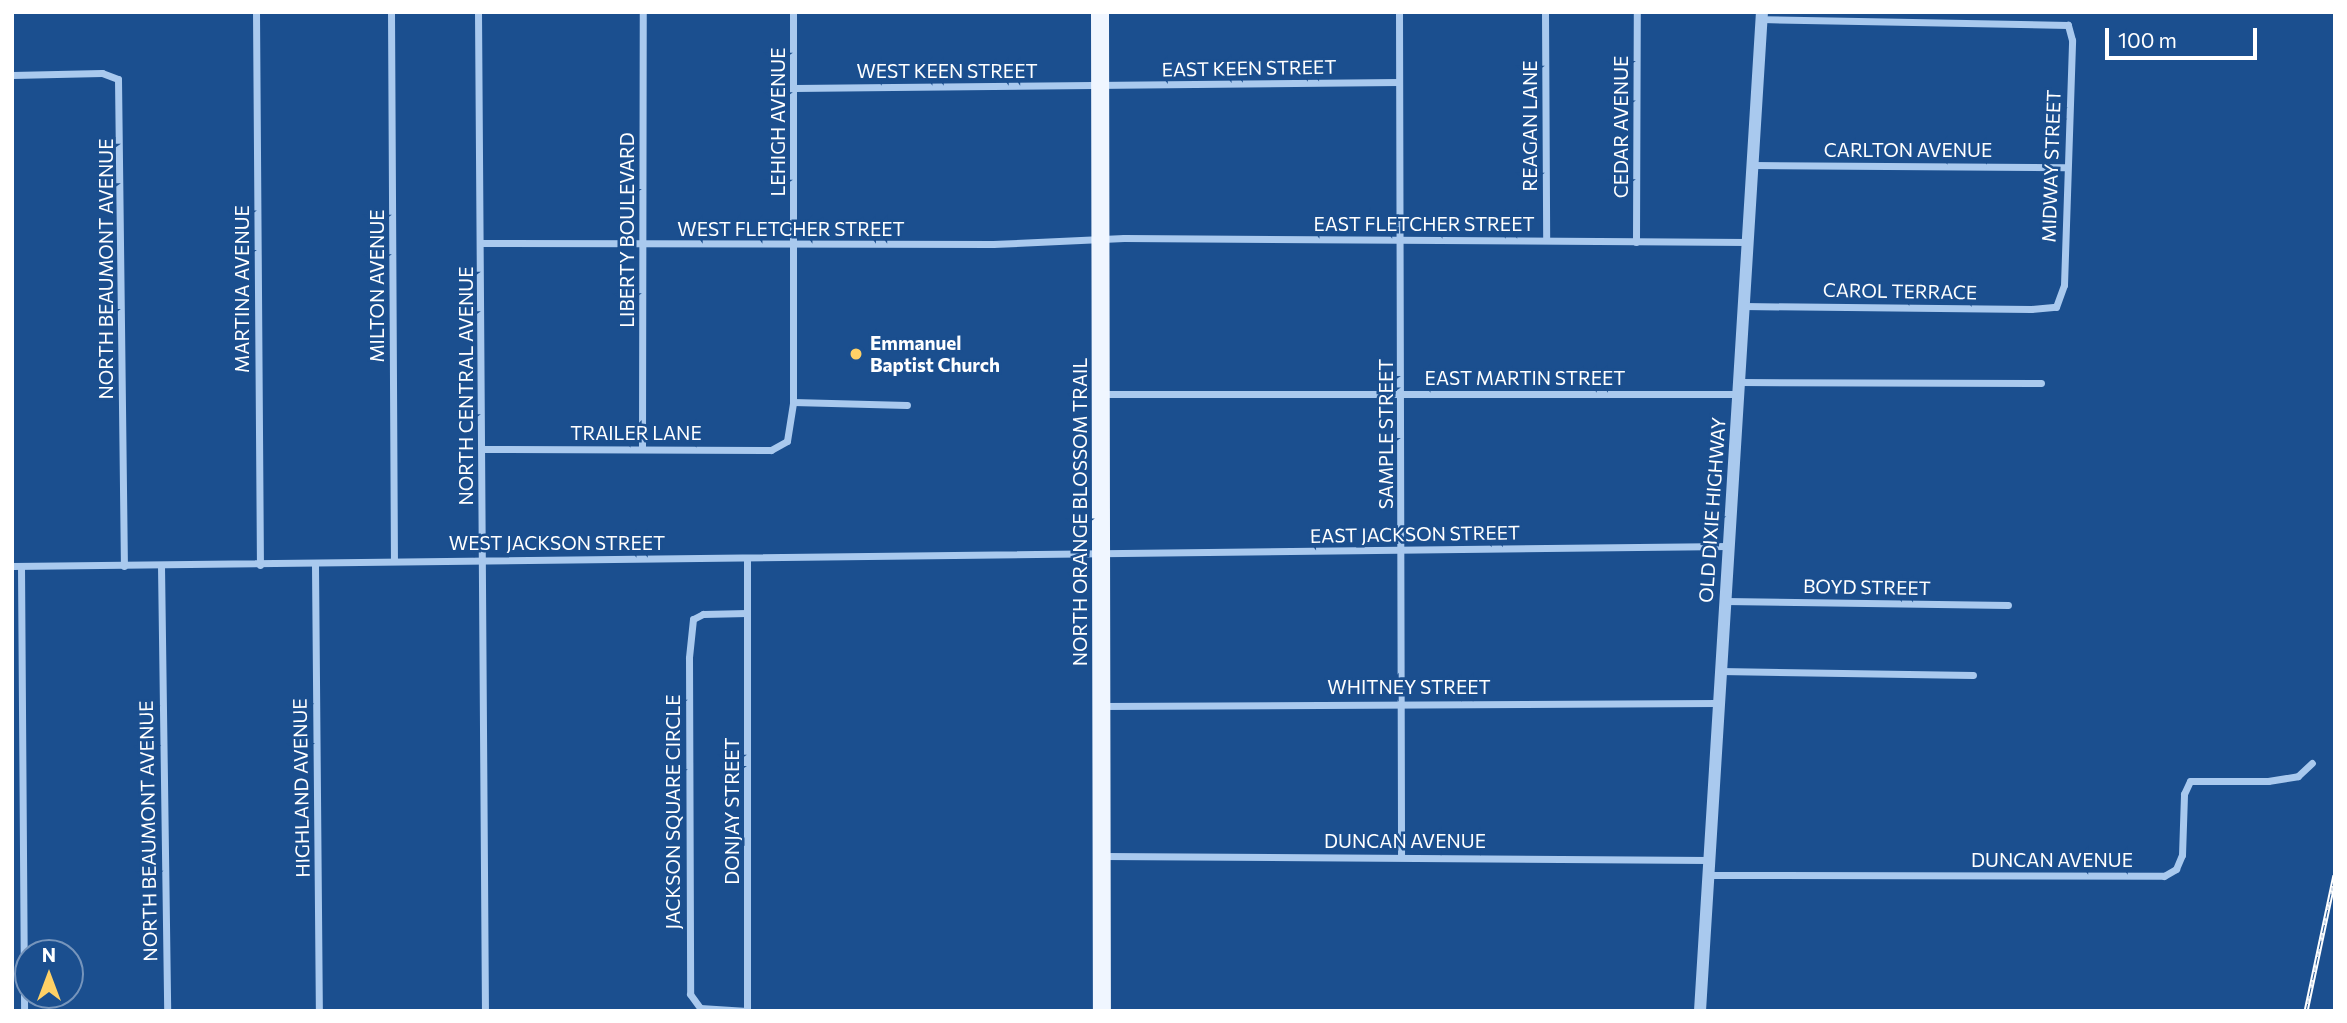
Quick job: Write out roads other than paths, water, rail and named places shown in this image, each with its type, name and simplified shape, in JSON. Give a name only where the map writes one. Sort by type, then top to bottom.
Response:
[{"type":"main road","name":"NORTH ORANGE BLOSSOM TRAIL","points":[[1100,12],[1102,1011]]},
{"type":"street","name":"MARTINA AVENUE","points":[[256,12],[260,565]]},
{"type":"street","name":"MILTON AVENUE","points":[[391,12],[394,559]]},
{"type":"street","name":"NORTH CENTRAL AVENUE","points":[[478,12],[485,1011]]},
{"type":"street","name":"LIBERTY BOULEVARD","points":[[642,448],[643,12]]},
{"type":"street","name":"LEHIGH AVENUE","points":[[787,441],[793,402],[793,12]]},
{"type":"street","name":"SAMPLE STREET","points":[[1399,12],[1404,702],[1401,856]]},
{"type":"street","name":"REAGAN LANE","points":[[1545,12],[1546,240]]},
{"type":"street","name":"CEDAR AVENUE","points":[[1636,242],[1637,12]]},
{"type":"street","name":"MIDWAY STREET","points":[[1762,16],[2054,21],[2068,25],[2072,40],[2065,167],[2064,285],[2056,307]]},
{"type":"street","name":"OLD DIXIE HIGHWAY","points":[[1700,1011],[1717,703],[1762,16]]},
{"type":"street","name":"NORTH BEAUMONT AVENUE","points":[[12,75],[102,74],[118,79],[124,566]]},
{"type":"street","name":"EAST KEEN STREET","points":[[1100,86],[1399,82]]},
{"type":"street","name":"WEST KEEN STREET","points":[[794,88],[1100,86]]},
{"type":"street","name":"CARLTON AVENUE","points":[[1752,165],[2065,167]]},
{"type":"street","name":"WEST FLETCHER STREET","points":[[481,243],[643,245],[1101,241]]},
{"type":"street","name":"EAST FLETCHER STREET","points":[[1101,241],[1747,242]]},
{"type":"street","name":"CAROL TERRACE","points":[[1743,306],[2056,307]]},
{"type":"street","name":"EAST MARTIN STREET","points":[[1101,394],[1403,394],[2040,383]]},
{"type":"street","points":[[793,402],[907,405]]},
{"type":"street","name":"TRAILER LANE","points":[[482,449],[771,450],[787,441]]},
{"type":"street","name":"EAST JACKSON STREET","points":[[1101,553],[1729,546]]},
{"type":"street","name":"WEST JACKSON STREET","points":[[12,566],[315,566],[394,559],[747,559],[1101,553]]},
{"type":"street","name":"DONJAY STREET","points":[[747,559],[747,1009]]},
{"type":"street","points":[[21,566],[24,1011]]},
{"type":"street","name":"NORTH BEAUMONT AVENUE","points":[[161,566],[167,1011]]},
{"type":"street","name":"HIGHLAND AVENUE","points":[[315,566],[319,1011]]},
{"type":"street","name":"BOYD STREET","points":[[1725,601],[2008,605]]},
{"type":"street","name":"JACKSON SQUARE CIRCLE","points":[[747,613],[703,614],[690,624],[689,726],[690,994],[701,1008],[747,1009]]},
{"type":"street","points":[[1720,671],[1973,675]]},
{"type":"street","name":"WHITNEY STREET","points":[[1102,706],[1404,702],[1717,703]]},
{"type":"street","name":"DUNCAN AVENUE","points":[[1708,875],[2164,876],[2176,869],[2182,855],[2184,794],[2190,781],[2267,781],[2298,776],[2312,763]]},
{"type":"street","name":"DUNCAN AVENUE","points":[[1102,856],[1709,860]]},
{"type":"railway","points":[[2306,1011],[2335,875]]},
{"type":"place","name":"Emmanuel Baptist Church","points":[[856,354]]}]
